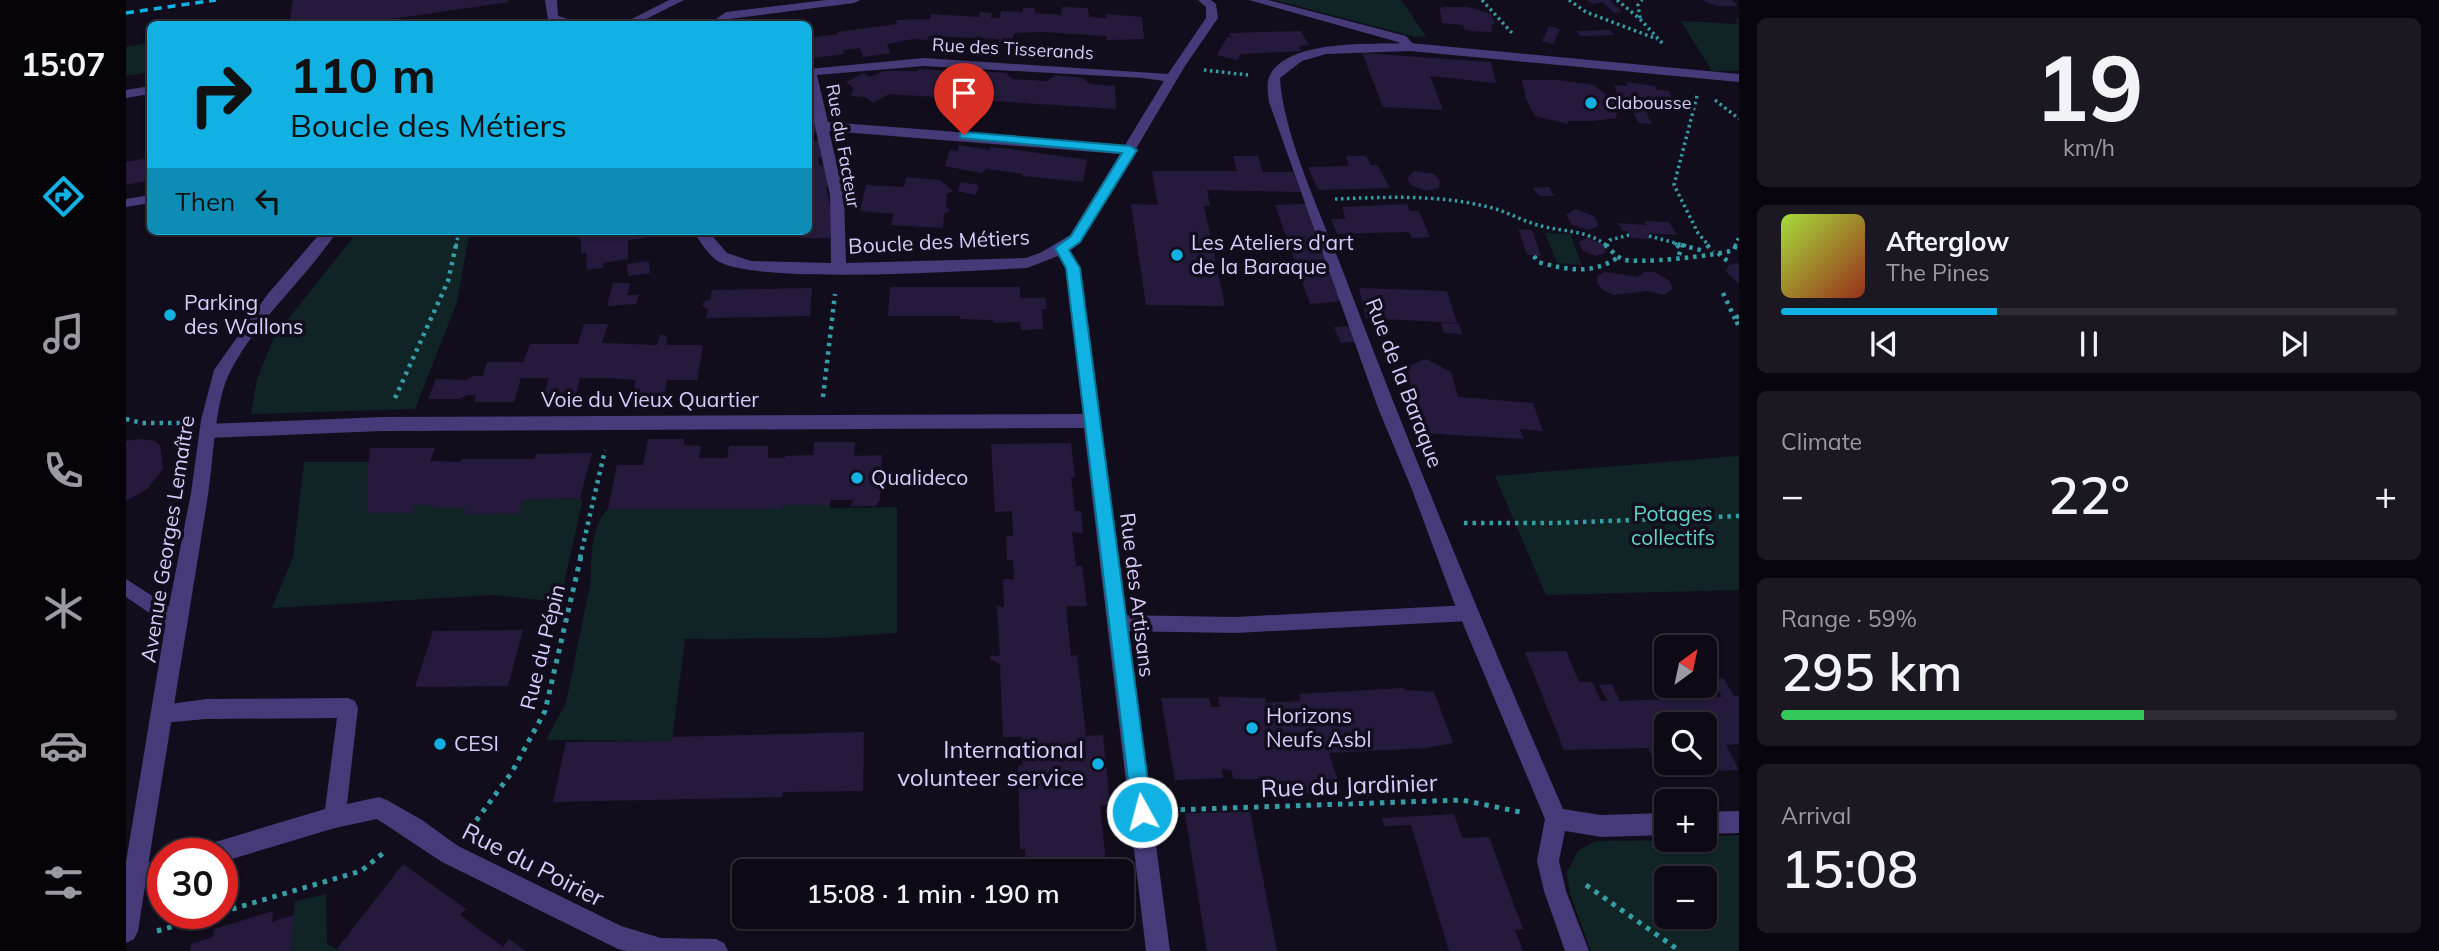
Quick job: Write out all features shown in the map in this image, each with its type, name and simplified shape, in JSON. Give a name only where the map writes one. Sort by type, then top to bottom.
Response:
[{"type":"street","points":[[634,21],[678,0]]},
{"type":"street","points":[[719,21],[726,16],[853,0]]},
{"type":"street","name":"Boucle des Métiers","points":[[703,235],[722,257],[751,266],[839,268],[1027,263],[1061,248],[1076,239],[1176,72],[1212,18],[1212,6],[1204,0]]},
{"type":"street","points":[[1255,0],[1402,40],[1410,47]]},
{"type":"street","points":[[551,6],[552,19],[560,21]]},
{"type":"street","points":[[1273,78],[1298,58],[1325,50],[1410,47],[1739,78]]},
{"type":"street","name":"Rue des Tisserands","points":[[812,72],[924,62],[1176,72]]},
{"type":"street","name":"Rue de la Baraque","points":[[1273,78],[1275,102],[1386,408],[1556,819]]},
{"type":"street","name":"Rue du Facteur","points":[[812,81],[837,195],[839,268]]},
{"type":"street","points":[[126,94],[147,90]]},
{"type":"street","points":[[822,126],[1130,150]]},
{"type":"street","name":"Avenue Georges Lemaître","points":[[126,931],[176,621],[200,493],[208,425],[222,370],[272,299],[327,235]]},
{"type":"street","name":"Rue des Artisans","points":[[1061,248],[1073,268],[1158,951]]},
{"type":"street","name":"Voie du Vieux Quartier","points":[[208,425],[1093,421]]},
{"type":"street","points":[[163,713],[206,709],[348,708],[335,817]]},
{"type":"street","name":"Rue du Poirier","points":[[238,846],[335,817],[379,808],[414,828],[450,854],[618,937],[661,950],[716,951]]},
{"type":"street","points":[[1577,951],[1555,891],[1548,861],[1556,819],[1601,826],[1654,824]]},
{"type":"street","points":[[1717,823],[1739,822]]},
{"type":"street","points":[[136,877],[147,874]]},
{"type":"lane","points":[[126,203],[147,200]]},
{"type":"lane","points":[[126,587],[176,621]]},
{"type":"lane","points":[[1118,622],[1235,625],[1469,613]]},
{"type":"path","points":[[1482,0],[1504,21],[1515,37],[1522,56]]},
{"type":"path","points":[[1569,0],[1586,12],[1661,41]]},
{"type":"path","points":[[1617,0],[1640,19],[1638,5],[1642,0]]},
{"type":"path","points":[[1176,72],[1273,78]]},
{"type":"path","points":[[1697,85],[1696,107],[1674,185],[1698,233],[1713,253],[1731,264]]},
{"type":"path","points":[[1309,200],[1403,196],[1451,200],[1495,209],[1541,226],[1586,234],[1607,246],[1617,258]]},
{"type":"path","points":[[382,424],[448,281],[458,235]]},
{"type":"path","points":[[1607,246],[1610,240],[1617,236],[1629,235]]},
{"type":"path","points":[[1649,236],[1724,254],[1734,250],[1739,237]]},
{"type":"path","points":[[1669,239],[1682,249],[1677,259]]},
{"type":"path","points":[[1534,256],[1538,262],[1583,272],[1596,270],[1617,258],[1639,261],[1713,253]]},
{"type":"path","points":[[820,422],[839,268]]},
{"type":"path","points":[[1723,293],[1737,317],[1739,327]]},
{"type":"path","points":[[126,419],[208,425]]},
{"type":"path","name":"Rue du Pépin","points":[[450,854],[493,800],[533,739],[545,711],[612,422]]},
{"type":"path","points":[[1433,522],[1556,523],[1739,516]]},
{"type":"path","name":"Rue du Jardinier","points":[[1142,812],[1462,800],[1556,819]]},
{"type":"path","points":[[238,907],[361,871],[414,828]]},
{"type":"path","points":[[1548,861],[1680,951]]},
{"type":"path","points":[[152,933],[165,929]]},
{"type":"green space","points":[[1274,0],[1401,0],[1426,36],[1416,37]]},
{"type":"green space","points":[[1735,19],[1739,19],[1739,71],[1712,71],[1681,21],[1738,24]]},
{"type":"green space","points":[[147,44],[147,72],[126,76],[126,47]]},
{"type":"green space","points":[[1545,233],[1570,234],[1582,265],[1557,263]]},
{"type":"green space","points":[[355,235],[469,235],[457,302],[415,409],[251,414],[257,379],[274,337]]},
{"type":"green space","name":"Potages collectifs","points":[[1739,456],[1739,590],[1546,595],[1495,476]]},
{"type":"green space","points":[[304,462],[370,462],[367,478],[368,513],[411,513],[415,505],[431,505],[433,508],[466,508],[464,514],[519,513],[523,500],[580,498],[582,503],[560,602],[494,595],[272,608],[293,557]]},
{"type":"green space","points":[[782,505],[830,505],[831,508],[897,507],[897,633],[825,638],[685,639],[672,741],[546,740],[566,703],[591,580],[593,542],[598,524],[608,509],[781,509]]},
{"type":"green space","points":[[1739,835],[1739,951],[1591,951],[1570,894],[1567,872],[1578,851],[1596,841],[1654,840],[1654,852],[1717,852],[1717,836]]},
{"type":"green space","points":[[326,894],[327,944],[340,951],[291,951],[295,901]]},
{"type":"building","points":[[293,0],[509,2],[378,21],[290,21]]},
{"type":"building","points":[[1586,0],[1610,0],[1622,12],[1614,13],[1603,2],[1593,4]]},
{"type":"building","points":[[1701,0],[1732,0],[1738,6],[1717,6]]},
{"type":"building","points":[[1062,7],[1088,8],[1089,17],[1107,18],[1106,14],[1142,17],[1144,39],[1107,40],[1107,36],[1043,32],[1015,33],[1011,40],[1003,42],[999,42],[999,39],[928,36],[928,40],[913,39],[887,44],[890,53],[863,57],[860,48],[843,50],[844,54],[812,58],[812,37],[897,24],[896,20],[930,19],[931,14],[979,17],[980,12],[992,13],[991,18],[1000,18],[1001,11],[1023,12],[1023,8],[1035,8],[1035,13],[1061,15]]},
{"type":"building","points":[[1468,7],[1491,14],[1495,24],[1491,25],[1492,32],[1470,31],[1465,30],[1463,25],[1442,23],[1440,8]]},
{"type":"building","points":[[1549,26],[1560,29],[1553,44],[1542,41]]},
{"type":"building","points":[[1610,30],[1614,35],[1580,36],[1576,31]]},
{"type":"building","points":[[1301,31],[1309,45],[1299,46],[1301,51],[1241,54],[1237,60],[1217,55],[1228,36],[1231,38],[1229,33]]},
{"type":"building","points":[[1362,53],[1491,62],[1496,83],[1430,76],[1443,110],[1383,107]]},
{"type":"building","points":[[884,71],[952,71],[951,76],[970,77],[977,71],[1006,73],[1012,79],[1048,81],[1055,75],[1083,78],[1090,84],[1115,86],[1116,109],[889,94],[873,103],[865,97],[851,96],[854,88],[846,82],[864,73],[869,77]]},
{"type":"building","points":[[1522,80],[1558,80],[1594,85],[1618,105],[1616,118],[1568,121],[1568,124],[1535,116],[1526,99]]},
{"type":"building","points":[[1626,82],[1669,91],[1675,105],[1663,103],[1664,107],[1634,104],[1632,100],[1619,99],[1614,85],[1628,86]]},
{"type":"building","points":[[1630,106],[1643,106],[1652,124],[1639,123]]},
{"type":"building","points":[[812,112],[818,132],[813,133],[814,141],[820,140],[820,154],[823,153],[823,157],[818,158],[819,166],[824,165],[828,186],[830,238],[800,238],[800,235],[812,235]]},
{"type":"building","points":[[959,145],[1087,160],[1083,182],[1022,176],[1023,174],[987,169],[981,173],[945,166],[950,150],[958,151]]},
{"type":"building","name":"Les Ateliers d'art de la Baraque","points":[[1233,156],[1258,156],[1263,172],[1294,172],[1301,192],[1207,190],[1210,206],[1204,206],[1225,306],[1146,305],[1131,204],[1158,205],[1152,171],[1237,171]]},
{"type":"building","points":[[1346,156],[1366,156],[1371,165],[1377,165],[1390,188],[1318,190],[1308,167],[1349,166]]},
{"type":"building","points":[[147,158],[147,181],[126,185],[126,162]]},
{"type":"building","points":[[1414,171],[1434,174],[1440,181],[1439,188],[1426,191],[1411,185],[1407,178]]},
{"type":"building","points":[[906,177],[940,180],[953,191],[947,194],[946,207],[950,210],[944,214],[943,228],[891,225],[894,214],[860,211],[866,185],[904,187]]},
{"type":"building","points":[[961,182],[979,185],[976,195],[958,191]]},
{"type":"building","points":[[1549,187],[1554,196],[1539,196],[1533,188]]},
{"type":"building","points":[[1306,204],[1342,301],[1310,304],[1275,205]]},
{"type":"building","points":[[1407,204],[1410,211],[1419,211],[1430,237],[1412,238],[1409,232],[1337,234],[1331,219],[1346,219],[1342,207]]},
{"type":"building","points":[[1575,209],[1594,216],[1599,226],[1588,230],[1572,225],[1566,215]]},
{"type":"building","points":[[1644,221],[1669,222],[1677,235],[1648,233],[1650,239],[1631,238],[1627,231],[1622,231],[1618,223],[1646,225]]},
{"type":"building","points":[[1518,229],[1532,230],[1541,256],[1527,255]]},
{"type":"building","points":[[572,235],[645,235],[645,238],[628,240],[628,259],[603,263],[603,268],[587,270],[586,253],[581,254],[581,240]]},
{"type":"building","points":[[1587,238],[1603,244],[1606,253],[1596,256],[1583,251],[1579,242]]},
{"type":"building","points":[[649,261],[650,273],[628,276],[627,264]]},
{"type":"building","points":[[1739,263],[1739,284],[1726,271],[1729,265]]},
{"type":"building","points":[[1605,272],[1638,277],[1644,272],[1654,272],[1670,281],[1673,289],[1664,295],[1648,291],[1614,295],[1603,290],[1597,283],[1597,276]]},
{"type":"building","points":[[613,283],[630,283],[627,295],[639,295],[636,304],[607,306]]},
{"type":"building","points":[[890,287],[1020,287],[1020,298],[1045,298],[1047,309],[1042,309],[1043,329],[1021,330],[1020,322],[994,323],[993,320],[960,319],[960,316],[888,316]]},
{"type":"building","points":[[812,288],[810,316],[706,318],[708,309],[702,306],[704,301],[710,300],[712,290]]},
{"type":"building","points":[[1359,288],[1447,291],[1457,323],[1366,318]]},
{"type":"building","points":[[1441,323],[1459,324],[1462,334],[1444,333]]},
{"type":"building","points":[[584,324],[608,324],[602,343],[657,345],[660,335],[667,336],[666,345],[703,345],[697,380],[667,380],[663,403],[630,403],[636,380],[607,378],[580,378],[574,402],[541,402],[549,378],[521,378],[514,402],[474,402],[476,395],[467,395],[460,399],[428,399],[436,379],[466,380],[473,376],[483,376],[487,362],[523,362],[530,344],[578,344]]},
{"type":"building","points":[[1349,326],[1355,342],[1341,343],[1334,327]]},
{"type":"building","points":[[1426,359],[1451,372],[1458,397],[1533,403],[1543,431],[1520,429],[1524,439],[1419,433],[1408,394],[1413,395],[1407,367]]},
{"type":"building","points":[[648,439],[684,439],[684,445],[701,446],[699,458],[727,458],[729,446],[768,446],[768,458],[785,458],[813,455],[814,442],[855,442],[854,456],[882,455],[880,500],[876,506],[850,506],[854,500],[831,500],[830,505],[782,505],[782,509],[608,509],[617,465],[643,465]]},
{"type":"building","points":[[126,441],[155,441],[160,445],[163,469],[147,489],[126,501]]},
{"type":"building","points":[[1071,443],[1075,511],[1081,511],[1083,533],[1072,532],[1076,566],[1082,566],[1087,606],[1066,606],[1071,656],[1077,655],[1086,736],[1103,735],[1110,805],[1100,806],[1106,859],[1025,859],[1025,849],[1020,849],[1018,766],[1023,765],[1022,737],[1003,737],[1000,664],[990,659],[991,656],[1000,656],[997,606],[1004,607],[1003,579],[1014,579],[1013,560],[1007,560],[1006,536],[1013,536],[1012,511],[995,512],[991,444]]},
{"type":"building","points":[[370,448],[435,448],[430,461],[461,462],[462,459],[534,459],[536,454],[592,453],[580,498],[523,500],[519,513],[464,514],[466,508],[414,505],[412,513],[367,513]]},
{"type":"building","points":[[523,630],[508,686],[415,687],[433,631]]},
{"type":"building","points":[[1566,651],[1579,682],[1592,682],[1601,701],[1608,701],[1599,685],[1612,684],[1620,701],[1717,698],[1722,697],[1717,689],[1717,678],[1723,678],[1734,696],[1739,696],[1739,744],[1726,745],[1739,770],[1717,771],[1717,712],[1654,712],[1654,760],[1648,748],[1564,750],[1525,652]]},
{"type":"building","points":[[1403,688],[1434,692],[1453,743],[1426,748],[1329,753],[1341,790],[1274,796],[1269,779],[1234,779],[1231,770],[1222,769],[1223,778],[1175,780],[1161,698],[1209,698],[1211,707],[1220,707],[1218,697],[1265,698],[1266,703],[1301,701],[1299,694]]},
{"type":"building","points":[[864,732],[863,791],[783,792],[782,797],[553,802],[566,742],[672,741],[672,737]]},
{"type":"building","points":[[1250,812],[1277,951],[1207,951],[1185,813]]},
{"type":"building","points":[[1454,814],[1462,838],[1489,837],[1523,929],[1515,930],[1523,951],[1449,951],[1411,825],[1384,826],[1382,818]]},
{"type":"building","points":[[403,864],[466,909],[460,915],[503,947],[509,939],[526,951],[337,949]]},
{"type":"building","points":[[273,911],[272,922],[294,915],[291,951],[190,951],[191,944],[213,937],[214,929],[238,929],[238,922]]},
{"type":"railway","points":[[126,13],[216,0]]},
{"type":"place","name":"Clabousse","points":[[1591,103]]},
{"type":"place","name":"Les Ateliers d'art de la Baraque","points":[[1177,255]]},
{"type":"place","name":"Parking des Wallons","points":[[170,315]]},
{"type":"place","name":"Qualideco","points":[[857,478]]},
{"type":"place","name":"Horizons Neufs Asbl","points":[[1252,728]]},
{"type":"place","name":"CESI","points":[[440,744]]},
{"type":"place","name":"International volunteer service","points":[[1098,764]]},
{"type":"route","points":[[964,135],[1130,150],[1076,239],[1061,248],[1073,268],[1142,812]]}]
